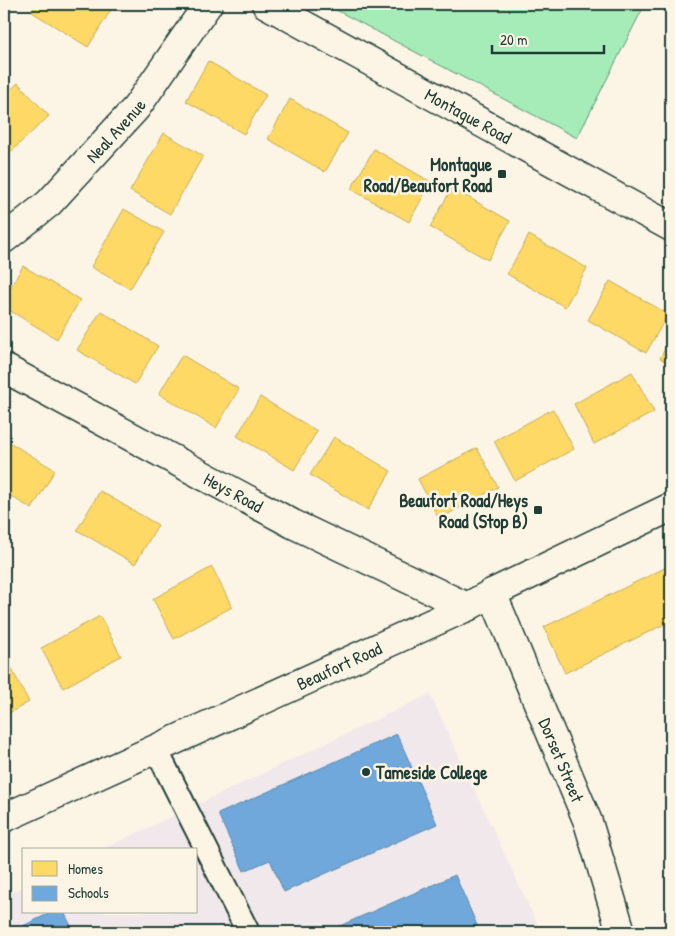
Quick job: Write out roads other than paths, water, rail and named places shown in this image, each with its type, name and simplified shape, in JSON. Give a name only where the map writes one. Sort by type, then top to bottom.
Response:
[{"type":"street","name":"Neal Avenue","points":[[4,239],[49,203],[136,108],[208,4]]},
{"type":"street","name":"Montague Road","points":[[266,4],[671,227]]},
{"type":"street","name":"Heys Road","points":[[4,368],[293,524],[468,607]]},
{"type":"street","name":"Beaufort Road","points":[[4,818],[468,607],[492,593],[671,508]]},
{"type":"street","name":"Dorset Street","points":[[492,593],[588,822],[621,932]]},
{"type":"lane","points":[[156,749],[248,932]]},
{"type":"place","name":"Montague Road/Beaufort Road","points":[[502,174]]},
{"type":"place","name":"Beaufort Road/Heys Road (Stop B)","points":[[538,510]]},
{"type":"place","name":"Tameside College","points":[[366,772]]}]
